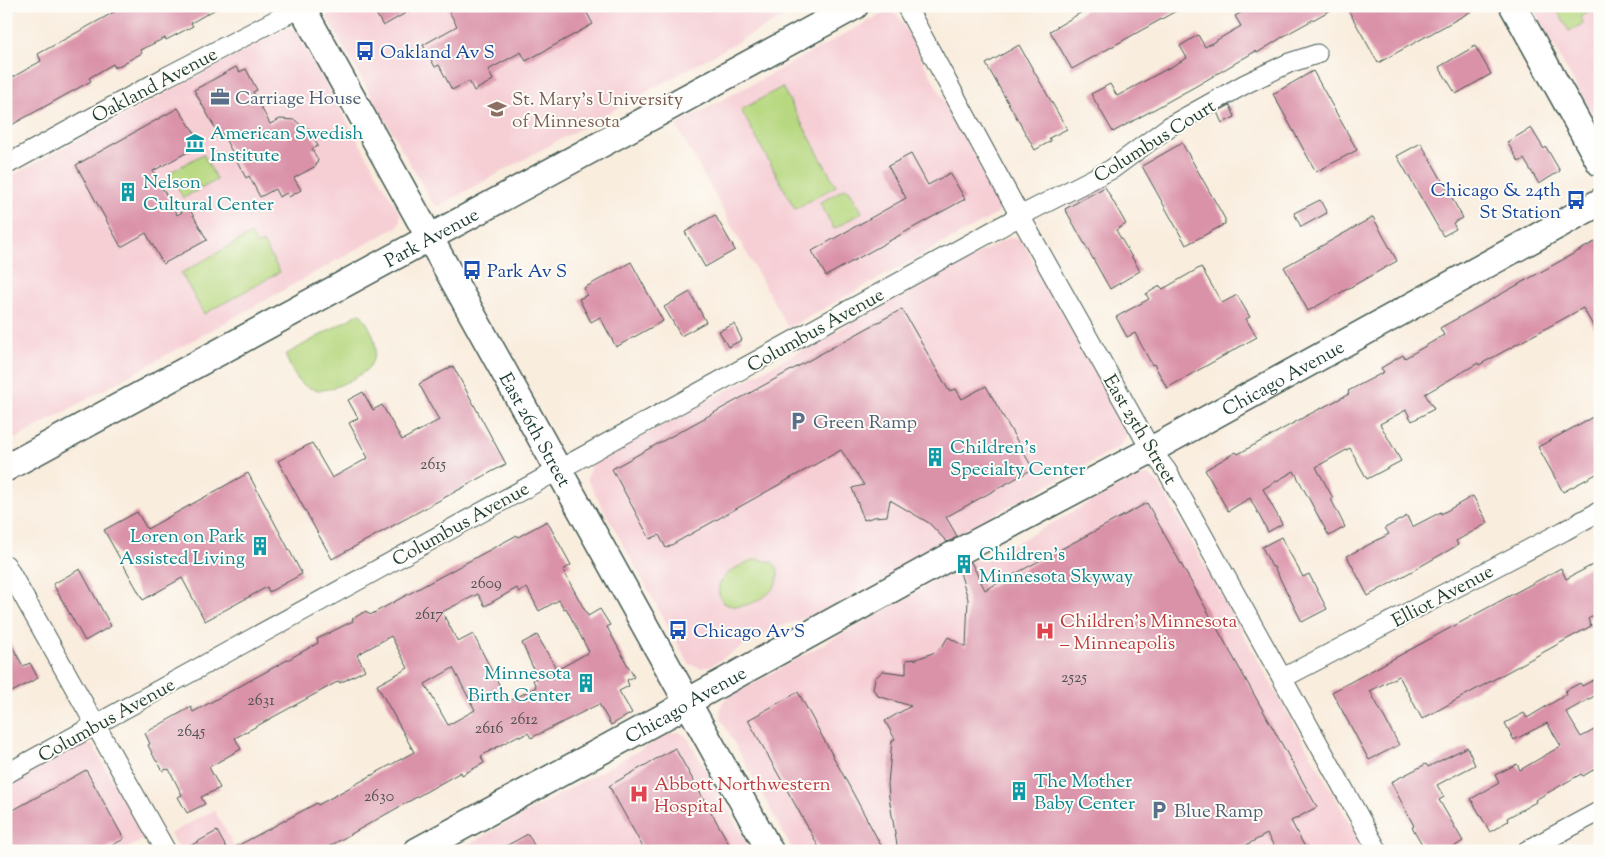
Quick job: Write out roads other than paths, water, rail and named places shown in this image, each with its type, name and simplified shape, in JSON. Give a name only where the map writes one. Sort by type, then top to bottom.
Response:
[{"type":"street","name":"Park Avenue","points":[[6,468],[855,6]]},
{"type":"street","name":"East 25th Street","points":[[906,6],[1020,216],[1151,450],[1167,471],[1378,851]]},
{"type":"street","points":[[1513,6],[1600,162]]},
{"type":"street","name":"East 26th Street","points":[[302,7],[770,851]]},
{"type":"street","name":"Oakland Avenue","points":[[6,165],[166,77],[302,7]]},
{"type":"street","name":"Columbus Court","points":[[1020,216],[1112,169],[1170,126],[1245,84],[1289,64],[1317,54]]},
{"type":"street","name":"Chicago Avenue","points":[[417,851],[958,552],[1151,450],[1600,202]]},
{"type":"street","name":"Columbus Avenue","points":[[6,774],[1020,216]]},
{"type":"street","name":"Elliot Avenue","points":[[1283,678],[1600,511]]},
{"type":"street","points":[[6,565],[166,851]]},
{"type":"street","points":[[1526,851],[1600,811]]},
{"type":"place","name":"Oakland Av S","points":[[365,51]]},
{"type":"place","name":"Carriage House","points":[[220,97]]},
{"type":"place","name":"St. Mary's University of Minnesota","points":[[497,109]]},
{"type":"place","name":"American Swedish Institute","points":[[195,143]]},
{"type":"place","name":"Nelson Cultural Center","points":[[128,192]]},
{"type":"place","name":"Chicago & 24th St Station","points":[[1576,200]]},
{"type":"place","name":"Park Av S","points":[[472,270]]},
{"type":"place","name":"Green Ramp","points":[[798,421]]},
{"type":"place","name":"Children's Specialty Center","points":[[935,457]]},
{"type":"place","name":"Loren on Park Assisted Living","points":[[260,546]]},
{"type":"place","name":"Children's Minnesota Skyway","points":[[964,564]]},
{"type":"place","name":"Chicago Av S","points":[[678,630]]},
{"type":"place","name":"Children’s Minnesota – Minneapolis","points":[[1045,631]]},
{"type":"place","name":"Minnesota Birth Center","points":[[586,683]]},
{"type":"place","name":"The Mother Baby Center","points":[[1019,791]]},
{"type":"place","name":"Abbott Northwestern Hospital","points":[[639,794]]},
{"type":"place","name":"Blue Ramp","points":[[1159,810]]}]
